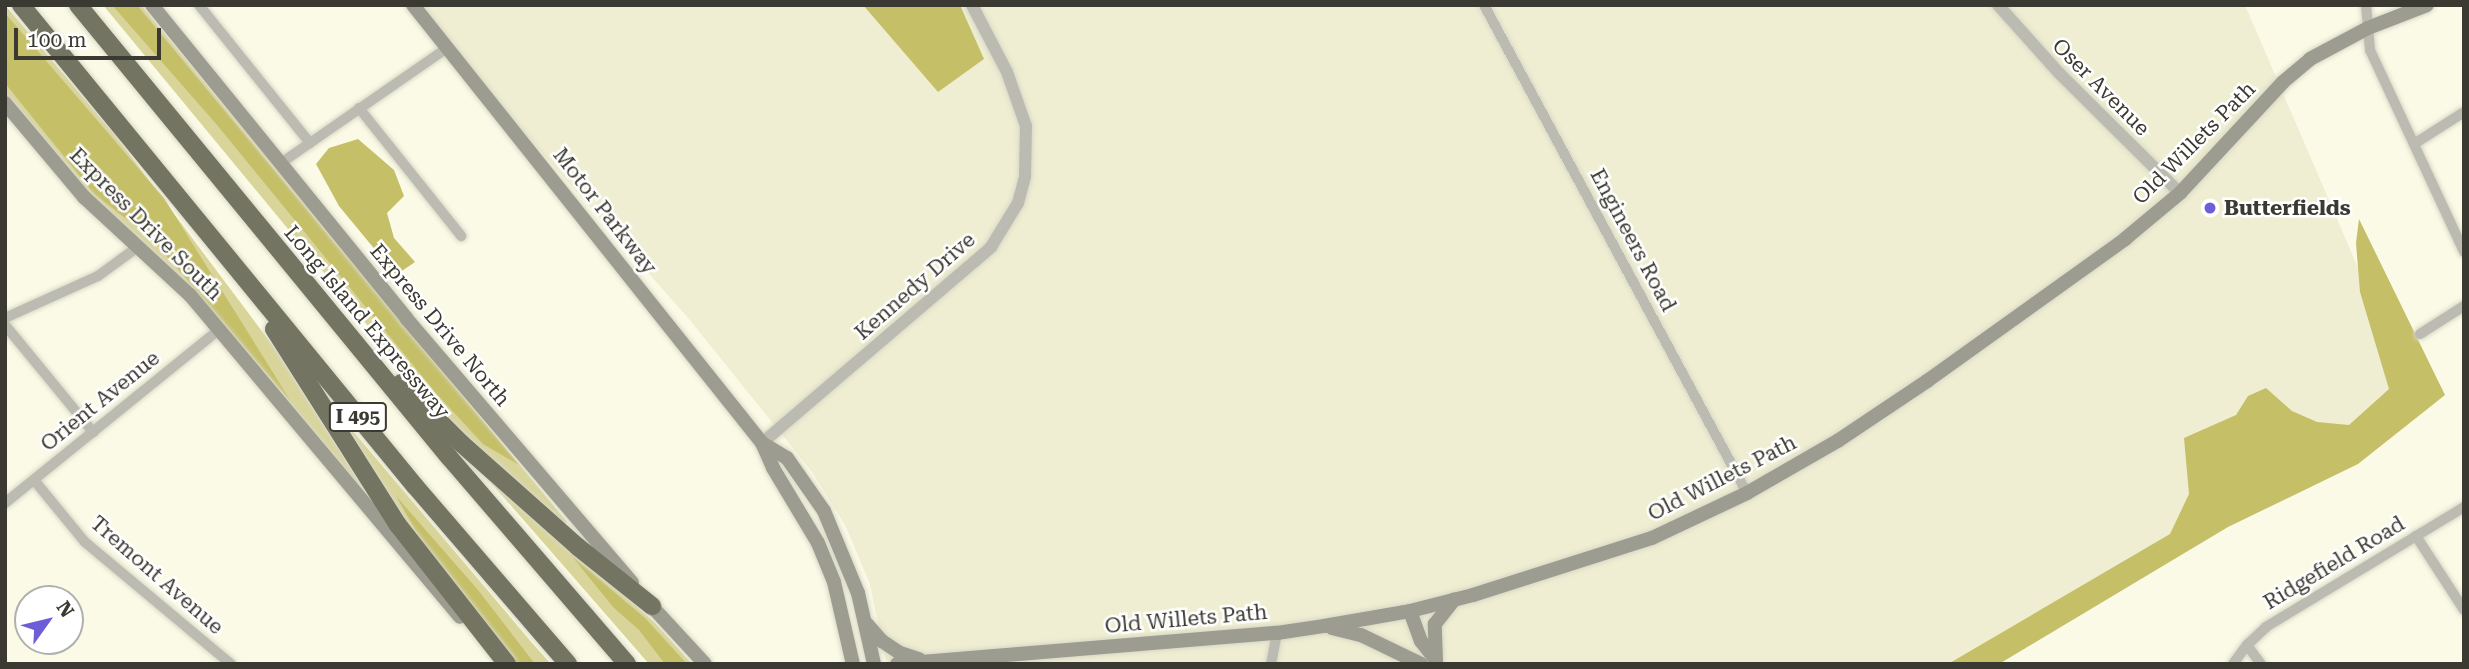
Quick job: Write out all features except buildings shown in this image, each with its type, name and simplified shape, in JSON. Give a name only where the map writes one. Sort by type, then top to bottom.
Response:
[{"type":"highway","name":"I 495","points":[[21,5],[415,486],[568,664]]},
{"type":"highway","name":"Long Island Expressway","points":[[78,5],[466,477],[627,664]]},
{"type":"highway","points":[[152,166],[259,308],[402,532],[507,664]]},
{"type":"highway","points":[[245,211],[408,390],[462,444],[578,547],[652,606]]},
{"type":"main road","name":"Express Drive North","points":[[152,5],[405,318],[705,664]]},
{"type":"main road","name":"Motor Parkway","points":[[413,5],[762,443],[773,468],[805,516],[818,543],[834,582],[853,664]]},
{"type":"main road","name":"Old Willets Path","points":[[897,664],[1277,633],[1324,626],[1410,611],[1454,600],[1651,538],[1747,494],[1839,439],[2047,298],[2126,239],[2180,193],[2283,82],[2310,59],[2368,28],[2427,5]]},
{"type":"main road","name":"Express Drive South","points":[[5,103],[84,197],[177,280],[502,664]]},
{"type":"main road","name":"Motor Parkway","points":[[762,443],[787,458],[824,511],[846,558],[874,664]]},
{"type":"main road","points":[[1438,662],[1435,624],[1454,600]]},
{"type":"main road","points":[[1410,611],[1421,641],[1438,662]]},
{"type":"main road","points":[[864,620],[882,641],[900,653],[925,663]]},
{"type":"main road","points":[[1324,626],[1361,635],[1421,664]]},
{"type":"street","points":[[199,5],[310,143]]},
{"type":"street","name":"Kennedy Drive","points":[[762,443],[990,247],[1018,203],[1025,176],[1026,126],[1007,72],[972,5]]},
{"type":"street","name":"Engineers Road","points":[[1484,5],[1747,494]]},
{"type":"street","name":"Oser Avenue","points":[[1998,5],[2059,73],[2180,193]]},
{"type":"street","points":[[2366,5],[2370,50],[2464,252]]},
{"type":"street","points":[[281,163],[447,48]]},
{"type":"street","points":[[359,108],[461,236]]},
{"type":"street","points":[[2414,144],[2464,112]]},
{"type":"street","points":[[5,318],[98,276],[139,246]]},
{"type":"street","points":[[2420,334],[2464,306]]},
{"type":"street","points":[[5,325],[93,432]]},
{"type":"street","name":"Orient Avenue","points":[[5,503],[219,329]]},
{"type":"street","name":"Tremont Avenue","points":[[34,480],[85,542],[231,664]]},
{"type":"street","name":"Ridgefield Road","points":[[2233,664],[2247,645],[2284,615],[2464,507]]},
{"type":"street","points":[[2416,536],[2464,610]]},
{"type":"street","points":[[1271,664],[1277,633]]},
{"type":"street","points":[[2247,645],[2261,664]]},
{"type":"shaded area","points":[[5,5],[115,135],[273,346],[365,491],[361,494],[187,284],[77,182],[5,96]]},
{"type":"shaded area","points":[[103,5],[141,5],[567,522],[563,525],[463,435],[430,401]]},
{"type":"shaded area","points":[[112,5],[137,5],[519,465],[483,444],[436,393],[217,125]]},
{"type":"shaded area","points":[[411,5],[2245,5],[2417,405],[1976,664],[886,664],[870,584],[845,525],[812,472],[689,319]]},
{"type":"shaded area","points":[[863,5],[960,5],[984,59],[938,92]]},
{"type":"shaded area","points":[[5,13],[164,198],[292,403],[152,239],[94,194],[5,83]]},
{"type":"shaded area","points":[[358,139],[394,170],[404,196],[387,213],[394,238],[415,262],[396,275],[339,206],[316,164],[329,148]]},
{"type":"shaded area","points":[[2359,219],[2445,395],[2358,464],[2228,527],[1999,664],[1948,664],[2170,534],[2189,494],[2184,438],[2236,415],[2248,396],[2266,388],[2292,411],[2317,422],[2349,425],[2389,389],[2360,292],[2356,243]]},
{"type":"shaded area","points":[[330,404],[551,664],[515,664],[419,549]]},
{"type":"shaded area","points":[[467,455],[655,623],[692,664],[649,664]]},
{"type":"shaded area","points":[[396,496],[478,590],[535,664],[518,664],[435,565]]},
{"type":"shaded area","points":[[570,554],[645,618],[687,664],[665,664],[639,630],[614,608]]},
{"type":"place","name":"Butterfields","points":[[2210,208]]}]
